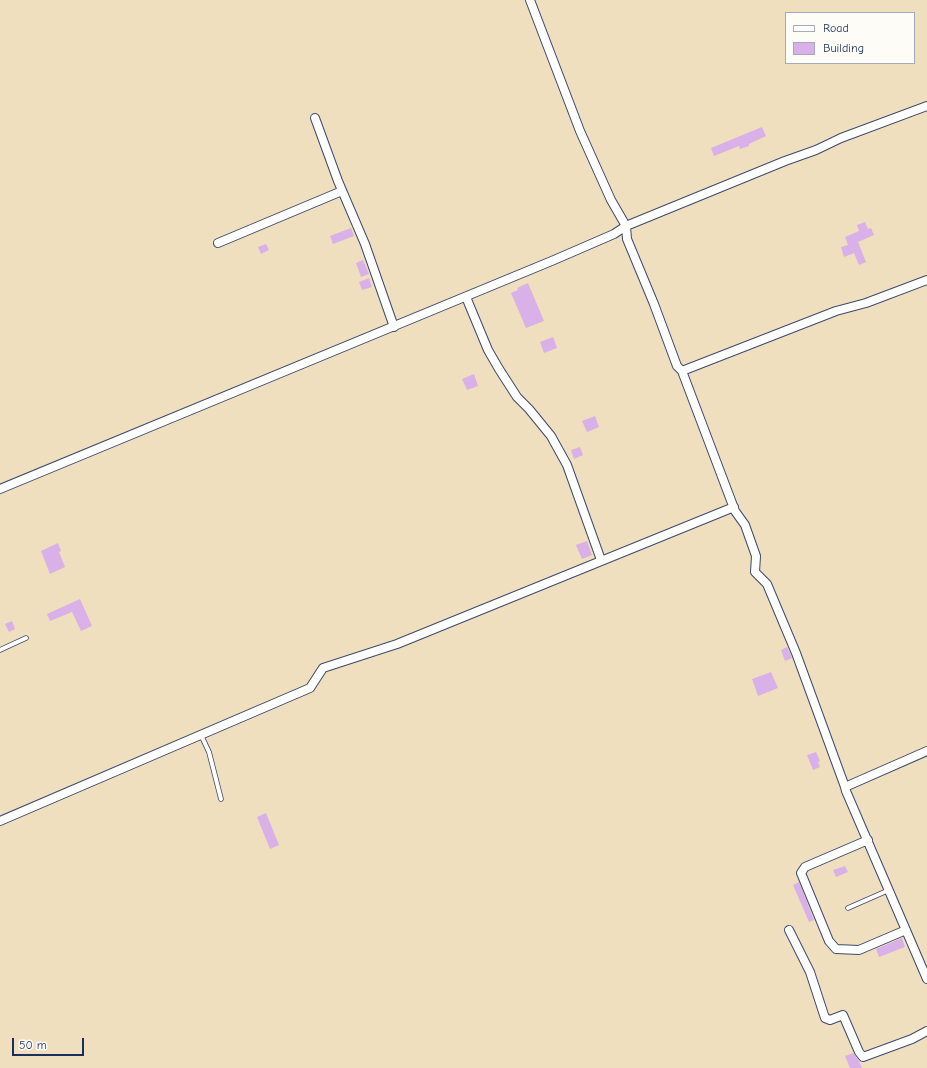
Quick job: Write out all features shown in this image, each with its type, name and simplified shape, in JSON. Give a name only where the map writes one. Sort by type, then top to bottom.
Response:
[{"type":"street","points":[[530,0],[580,131],[610,200],[626,226],[627,239],[654,304],[677,366],[682,371],[734,507],[745,526],[756,556],[754,572],[767,584],[796,653],[846,791],[927,979]]},
{"type":"street","points":[[0,489],[466,297],[614,234],[626,226],[785,161],[816,150],[841,138],[927,106]]},
{"type":"street","points":[[315,118],[342,191],[365,244],[394,327]]},
{"type":"street","points":[[218,243],[342,191]]},
{"type":"street","points":[[682,371],[822,317],[866,303],[927,280]]},
{"type":"street","points":[[466,297],[488,350],[499,369],[517,397],[529,408],[551,436],[567,465],[602,560]]},
{"type":"street","points":[[0,820],[310,688],[323,668],[397,644],[734,507]]},
{"type":"street","points":[[845,787],[927,752]]},
{"type":"street","points":[[868,840],[805,867],[801,873],[829,941],[836,949],[859,950],[906,930]]},
{"type":"street","points":[[789,930],[810,972],[825,1018],[830,1020],[843,1015],[858,1052],[863,1057],[905,1042],[927,1031]]},
{"type":"lane","points":[[0,650],[26,638]]},
{"type":"lane","points":[[201,735],[209,752],[221,799]]},
{"type":"lane","points":[[848,908],[889,890]]},
{"type":"building","points":[[762,127],[766,136],[749,144],[749,146],[740,149],[739,146],[714,156],[711,148]]},
{"type":"building","points":[[865,222],[868,229],[871,228],[874,235],[858,242],[866,262],[859,265],[854,253],[844,257],[841,247],[848,245],[845,237],[859,231],[857,225]]},
{"type":"building","points":[[351,228],[354,236],[333,244],[330,236]]},
{"type":"building","points":[[266,244],[269,250],[261,254],[258,247]]},
{"type":"building","points":[[363,260],[369,274],[361,277],[356,263]]},
{"type":"building","points":[[369,278],[372,287],[362,290],[359,282]]},
{"type":"building","points":[[528,283],[544,321],[526,328],[511,293],[518,290],[517,288]]},
{"type":"building","points":[[553,337],[557,348],[544,353],[540,342]]},
{"type":"building","points":[[474,374],[478,386],[467,390],[462,379]]},
{"type":"building","points":[[595,416],[599,427],[587,432],[582,421]]},
{"type":"building","points":[[580,447],[583,455],[574,459],[571,450]]},
{"type":"building","points":[[587,541],[592,555],[582,559],[576,545]]},
{"type":"building","points":[[58,543],[61,551],[59,552],[65,567],[50,574],[41,551]]},
{"type":"building","points":[[80,599],[92,626],[81,631],[72,612],[50,621],[47,614]]},
{"type":"building","points":[[12,621],[15,629],[9,632],[5,624]]},
{"type":"building","points":[[787,647],[792,658],[785,661],[781,650]]},
{"type":"building","points":[[771,672],[778,688],[758,696],[752,679]]},
{"type":"building","points":[[816,752],[820,761],[818,762],[820,767],[813,770],[807,755]]},
{"type":"building","points":[[266,813],[279,845],[270,849],[257,817]]},
{"type":"building","points":[[845,866],[848,872],[836,877],[833,870]]},
{"type":"building","points":[[799,882],[814,920],[809,922],[793,885]]},
{"type":"building","points":[[902,938],[905,947],[879,957],[876,949]]},
{"type":"building","points":[[853,1053],[862,1068],[850,1068],[845,1056]]}]
